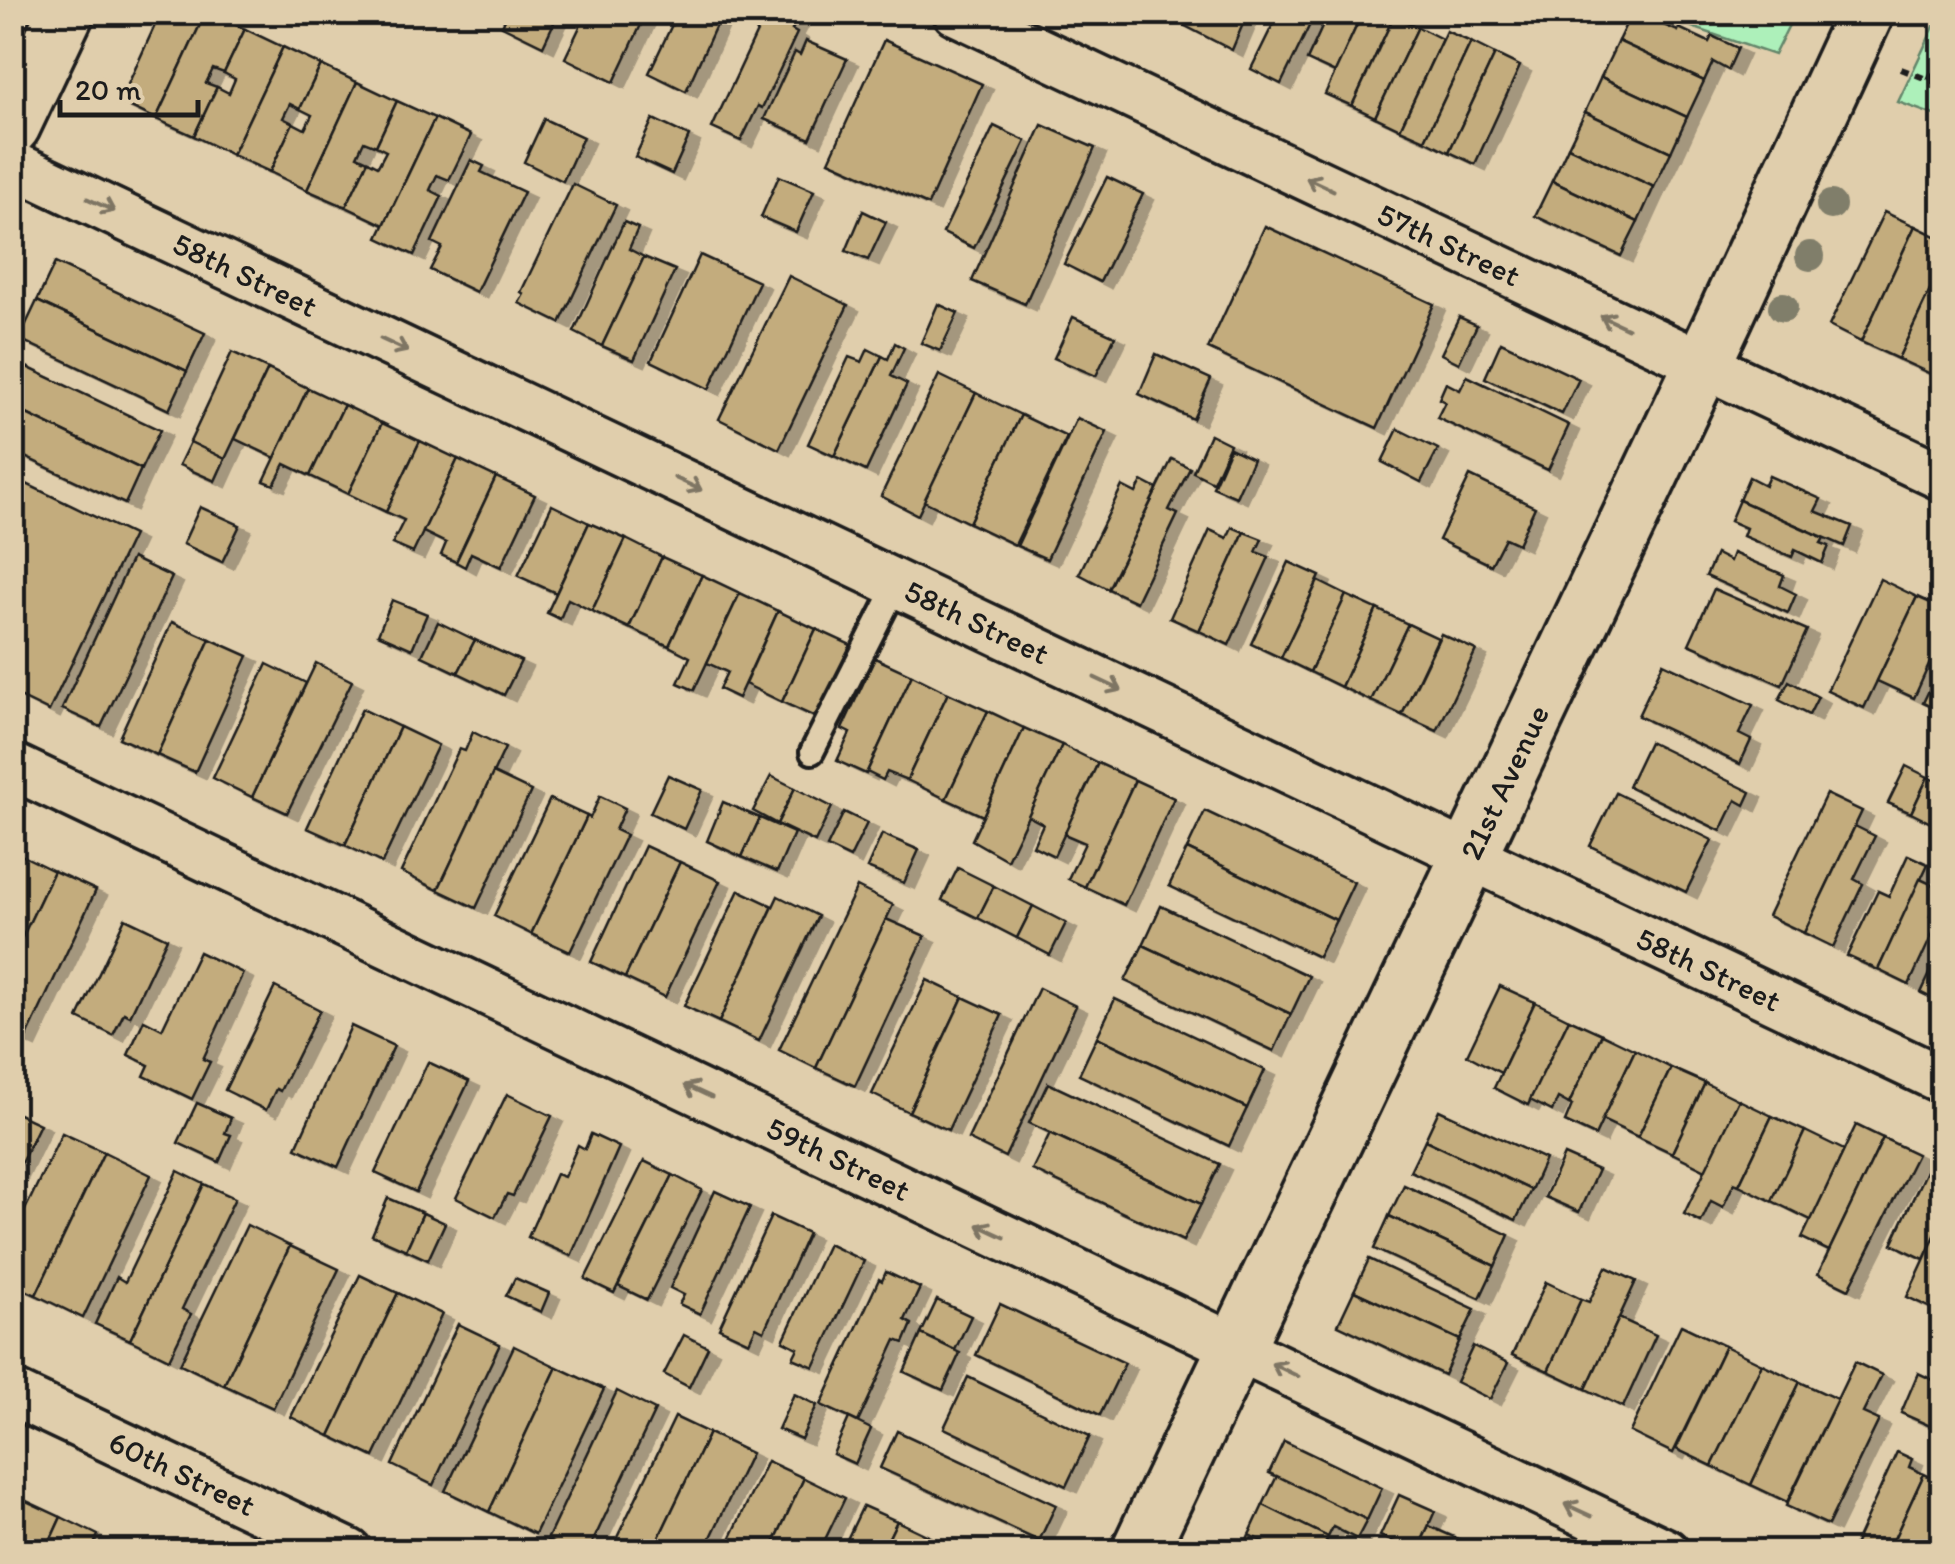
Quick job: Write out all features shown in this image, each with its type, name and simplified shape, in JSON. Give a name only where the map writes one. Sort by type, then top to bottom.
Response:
[{"type":"street","points":[[12,126],[66,12]]},
{"type":"street","name":"57th Street","points":[[956,12],[1942,476]]},
{"type":"street","name":"21st Avenue","points":[[1139,1552],[1866,12]]},
{"type":"street","name":"58th Street","points":[[12,164],[1942,1080]]},
{"type":"street","name":"59th Street","points":[[12,766],[1666,1552]]},
{"type":"street","name":"60th Street","points":[[15,1402],[349,1552]]},
{"type":"lane","points":[[812,752],[897,584]]},
{"type":"path","points":[[1929,80],[1942,52]]},
{"type":"path","points":[[1900,69],[1942,85]]},
{"type":"green space","points":[[1795,12],[1774,55],[1651,13]]},
{"type":"green space","points":[[1942,13],[1942,118],[1898,102]]},
{"type":"building","points":[[161,12],[206,12],[156,119],[120,102]]},
{"type":"building","points":[[206,12],[245,29],[224,73],[213,69],[206,83],[217,87],[194,136],[156,119]]},
{"type":"building","points":[[508,12],[559,12],[543,46],[502,26]]},
{"type":"building","points":[[587,12],[647,12],[614,82],[565,58]]},
{"type":"building","points":[[678,12],[722,12],[686,91],[649,73]]},
{"type":"building","points":[[773,12],[798,19],[792,30],[797,33],[762,108],[758,106],[741,141],[712,128],[765,15],[771,18]]},
{"type":"building","points":[[1158,12],[1248,12],[1232,50]]},
{"type":"building","points":[[1279,12],[1316,12],[1281,84],[1251,69]]},
{"type":"building","points":[[1329,12],[1354,12],[1361,16],[1335,73],[1307,60]]},
{"type":"building","points":[[1363,12],[1394,16],[1352,106],[1325,94]]},
{"type":"building","points":[[1632,12],[1709,42],[1712,36],[1738,48],[1728,70],[1713,62],[1704,81],[1618,41]]},
{"type":"building","points":[[1394,16],[1418,27],[1375,117],[1352,106]]},
{"type":"building","points":[[1418,27],[1442,39],[1400,129],[1375,117]]},
{"type":"building","points":[[245,29],[283,47],[232,155],[194,136],[217,87],[229,93],[235,79],[224,73]]},
{"type":"building","points":[[1446,31],[1471,42],[1425,140],[1400,129]]},
{"type":"building","points":[[884,40],[982,84],[928,205],[829,161]]},
{"type":"building","points":[[806,41],[847,59],[810,139],[764,119],[795,52],[800,55]]},
{"type":"building","points":[[1618,41],[1704,81],[1687,117],[1601,77]]},
{"type":"building","points":[[1471,42],[1495,54],[1449,152],[1425,140]]},
{"type":"building","points":[[283,47],[321,65],[300,109],[290,104],[283,118],[293,123],[270,172],[232,155]]},
{"type":"building","points":[[1495,54],[1520,66],[1475,164],[1449,152]]},
{"type":"building","points":[[321,65],[357,82],[307,190],[270,172],[293,123],[305,129],[312,115],[300,109]]},
{"type":"building","points":[[1601,77],[1687,117],[1671,152],[1585,112]]},
{"type":"building","points":[[357,82],[397,101],[376,146],[364,141],[357,156],[368,161],[346,207],[307,190]]},
{"type":"building","points":[[397,101],[435,118],[384,225],[346,207],[368,161],[378,166],[386,151],[376,146]]},
{"type":"building","points":[[1585,112],[1671,152],[1654,187],[1568,147]]},
{"type":"building","points":[[435,118],[471,135],[449,180],[437,175],[430,190],[442,196],[414,255],[378,238]]},
{"type":"building","points":[[544,119],[583,137],[563,181],[524,162]]},
{"type":"building","points":[[653,119],[689,136],[672,174],[635,157]]},
{"type":"building","points":[[1042,125],[1095,148],[1025,304],[972,281]]},
{"type":"building","points":[[994,126],[1026,141],[974,248],[943,233]]},
{"type":"building","points":[[1568,147],[1654,187],[1638,222],[1552,181]]},
{"type":"building","points":[[471,160],[484,166],[481,172],[524,192],[476,292],[430,270],[442,247],[432,242]]},
{"type":"building","points":[[779,176],[814,191],[796,232],[761,217]]},
{"type":"building","points":[[1107,177],[1143,194],[1100,282],[1064,264]]},
{"type":"building","points":[[1552,181],[1638,222],[1621,256],[1535,216]]},
{"type":"building","points":[[573,184],[616,205],[560,323],[519,303]]},
{"type":"building","points":[[863,211],[886,222],[868,260],[846,251]]},
{"type":"building","points":[[1884,212],[1915,226],[1861,342],[1829,326]]},
{"type":"building","points":[[624,222],[638,228],[629,249],[644,257],[602,346],[574,332]]},
{"type":"building","points":[[1265,226],[1434,304],[1377,428],[1208,349]]},
{"type":"building","points":[[1915,226],[1942,239],[1942,265],[1898,359],[1861,342]]},
{"type":"building","points":[[700,255],[759,282],[709,389],[651,361]]},
{"type":"building","points":[[644,257],[675,270],[634,360],[602,346]]},
{"type":"building","points":[[55,263],[205,333],[187,371],[37,301]]},
{"type":"building","points":[[1942,265],[1942,360],[1935,376],[1898,359]]},
{"type":"building","points":[[789,276],[848,305],[779,449],[719,419]]},
{"type":"building","points":[[37,301],[187,371],[169,410],[19,339]]},
{"type":"building","points":[[938,304],[958,313],[940,351],[921,343]]},
{"type":"building","points":[[1073,317],[1115,336],[1096,376],[1054,358]]},
{"type":"building","points":[[1459,317],[1477,325],[1459,363],[1441,354]]},
{"type":"building","points":[[1501,342],[1579,379],[1562,414],[1485,378]]},
{"type":"building","points":[[895,343],[904,348],[891,376],[907,384],[866,471],[834,456],[882,356],[888,359]]},
{"type":"building","points":[[868,349],[882,356],[834,456],[808,444],[849,357],[862,362]]},
{"type":"building","points":[[232,352],[268,369],[225,459],[190,442]]},
{"type":"building","points":[[1156,354],[1211,379],[1193,419],[1139,394]]},
{"type":"building","points":[[12,360],[160,430],[141,469],[12,407]]},
{"type":"building","points":[[268,369],[308,388],[275,458],[235,439]]},
{"type":"building","points":[[939,375],[976,393],[918,515],[881,496]]},
{"type":"building","points":[[1467,376],[1569,425],[1548,470],[1437,418],[1445,402],[1439,399],[1446,383],[1460,390]]},
{"type":"building","points":[[308,388],[344,405],[310,476],[285,464],[274,485],[264,481]]},
{"type":"building","points":[[976,393],[1021,415],[969,523],[924,501]]},
{"type":"building","points":[[344,405],[382,423],[348,494],[310,476]]},
{"type":"building","points":[[12,407],[141,469],[125,504],[12,451]]},
{"type":"building","points":[[1021,415],[1067,437],[1015,545],[969,523]]},
{"type":"building","points":[[1077,418],[1107,432],[1047,559],[1017,546]]},
{"type":"building","points":[[382,423],[420,441],[386,512],[348,494]]},
{"type":"building","points":[[1398,429],[1438,449],[1421,482],[1382,462]]},
{"type":"building","points":[[1210,434],[1230,444],[1213,482],[1193,472]]},
{"type":"building","points":[[420,441],[458,459],[413,553],[392,544],[404,520],[386,512]]},
{"type":"building","points":[[190,442],[225,459],[215,481],[179,465]]},
{"type":"building","points":[[1230,448],[1253,459],[1236,497],[1213,487]]},
{"type":"building","points":[[458,459],[496,477],[456,562],[441,555],[446,543],[423,532]]},
{"type":"building","points":[[1172,459],[1190,468],[1169,510],[1178,514],[1136,602],[1108,589]]},
{"type":"building","points":[[1470,476],[1535,507],[1518,544],[1505,538],[1491,565],[1439,540]]},
{"type":"building","points":[[1769,476],[1821,499],[1815,511],[1852,526],[1844,546],[1739,500],[1749,477],[1765,485]]},
{"type":"building","points":[[12,477],[133,535],[49,711],[12,693]]},
{"type":"building","points":[[496,477],[535,495],[501,567],[471,553],[465,567],[456,562]]},
{"type":"building","points":[[1142,481],[1157,489],[1108,589],[1079,574],[1122,486],[1136,493]]},
{"type":"building","points":[[1739,500],[1824,538],[1821,543],[1829,546],[1822,563],[1795,550],[1792,557],[1743,536],[1746,528],[1730,521]]},
{"type":"building","points":[[552,505],[589,523],[556,593],[518,576]]},
{"type":"building","points":[[200,507],[240,525],[222,562],[183,544]]},
{"type":"building","points":[[589,523],[626,539],[592,611],[568,599],[560,619],[547,613]]},
{"type":"building","points":[[1232,527],[1244,532],[1199,631],[1170,618],[1210,530],[1227,538]]},
{"type":"building","points":[[1244,532],[1262,539],[1256,552],[1269,557],[1229,645],[1199,631]]},
{"type":"building","points":[[626,539],[662,557],[629,628],[592,611]]},
{"type":"building","points":[[1733,553],[1784,575],[1780,586],[1796,594],[1788,613],[1706,576],[1716,554],[1730,561]]},
{"type":"building","points":[[662,557],[702,575],[669,646],[629,628]]},
{"type":"building","points":[[132,558],[172,577],[101,727],[62,709]]},
{"type":"building","points":[[1289,562],[1320,576],[1281,658],[1251,644]]},
{"type":"building","points":[[702,575],[740,593],[694,690],[678,683],[690,657],[669,646]]},
{"type":"building","points":[[1880,579],[1917,597],[1864,708],[1827,691]]},
{"type":"building","points":[[1318,581],[1346,595],[1310,672],[1281,658]]},
{"type":"building","points":[[1714,589],[1807,630],[1782,685],[1689,644]]},
{"type":"building","points":[[740,593],[778,611],[738,698],[719,689],[727,672],[707,663]]},
{"type":"building","points":[[1346,595],[1377,609],[1341,687],[1310,672]]},
{"type":"building","points":[[1917,597],[1942,608],[1942,636],[1914,698],[1877,681]]},
{"type":"building","points":[[392,600],[427,614],[412,649],[378,634]]},
{"type":"building","points":[[1377,609],[1408,624],[1371,701],[1341,687]]},
{"type":"building","points":[[778,611],[816,629],[782,702],[745,684]]},
{"type":"building","points":[[172,622],[210,639],[157,755],[119,738]]},
{"type":"building","points":[[438,622],[475,640],[458,673],[422,656]]},
{"type":"building","points":[[1408,624],[1438,638],[1402,715],[1371,701]]},
{"type":"building","points":[[816,629],[851,645],[817,718],[782,702]]},
{"type":"building","points":[[1441,634],[1476,650],[1437,731],[1402,715]]},
{"type":"building","points":[[210,639],[248,656],[195,772],[157,755]]},
{"type":"building","points":[[475,640],[521,661],[504,695],[458,673]]},
{"type":"building","points":[[875,658],[912,675],[866,774],[837,761],[850,733],[842,729]]},
{"type":"building","points":[[316,663],[352,681],[287,813],[252,797]]},
{"type":"building","points":[[1663,663],[1753,705],[1739,734],[1751,740],[1740,764],[1638,716]]},
{"type":"building","points":[[1942,663],[1942,712],[1923,703]]},
{"type":"building","points":[[267,664],[306,683],[252,797],[213,778]]},
{"type":"building","points":[[912,675],[948,693],[907,780],[887,772],[883,780],[867,772]]},
{"type":"building","points":[[1789,681],[1818,697],[1809,715],[1779,700]]},
{"type":"building","points":[[948,693],[988,711],[946,799],[907,780]]},
{"type":"building","points":[[362,709],[400,727],[345,845],[307,828]]},
{"type":"building","points":[[988,711],[1024,728],[983,816],[946,799]]},
{"type":"building","points":[[400,727],[438,745],[382,863],[345,845]]},
{"type":"building","points":[[1024,728],[1062,745],[1007,860],[972,840]]},
{"type":"building","points":[[473,732],[505,748],[438,890],[401,872],[459,749],[465,751]]},
{"type":"building","points":[[1649,742],[1751,792],[1745,805],[1736,800],[1721,831],[1628,786]]},
{"type":"building","points":[[1062,745],[1098,763],[1054,856],[1033,846],[1043,824],[1028,816]]},
{"type":"building","points":[[1098,763],[1135,780],[1085,887],[1068,879],[1085,843],[1064,834]]},
{"type":"building","points":[[1906,766],[1928,777],[1911,813],[1888,803]]},
{"type":"building","points":[[493,773],[531,791],[476,908],[438,890]]},
{"type":"building","points":[[668,775],[702,790],[684,829],[650,813]]},
{"type":"building","points":[[771,776],[795,788],[777,824],[753,811]]},
{"type":"building","points":[[1928,777],[1942,784],[1942,798],[1931,823],[1911,813]]},
{"type":"building","points":[[1135,780],[1174,798],[1124,905],[1085,887]]},
{"type":"building","points":[[795,788],[832,807],[815,842],[777,824]]},
{"type":"building","points":[[1616,793],[1712,840],[1686,892],[1590,846]]},
{"type":"building","points":[[1826,794],[1862,811],[1804,933],[1768,916]]},
{"type":"building","points":[[600,796],[625,808],[615,830],[626,835],[570,952],[531,934]]},
{"type":"building","points":[[550,799],[587,816],[531,934],[494,916]]},
{"type":"building","points":[[723,802],[760,818],[742,857],[707,841]]},
{"type":"building","points":[[1205,811],[1354,882],[1336,920],[1187,849]]},
{"type":"building","points":[[844,812],[867,823],[850,858],[827,847]]},
{"type":"building","points":[[760,818],[794,833],[777,872],[742,857]]},
{"type":"building","points":[[1855,826],[1875,836],[1854,879],[1863,884],[1833,947],[1804,933]]},
{"type":"building","points":[[882,834],[919,850],[904,883],[867,868]]},
{"type":"building","points":[[645,846],[680,862],[625,978],[591,962]]},
{"type":"building","points":[[1187,849],[1336,920],[1318,957],[1169,886]]},
{"type":"building","points":[[12,851],[54,871],[12,959]]},
{"type":"building","points":[[1908,855],[1928,864],[1878,970],[1847,956],[1878,891],[1889,896]]},
{"type":"building","points":[[680,862],[720,881],[665,997],[625,978]]},
{"type":"building","points":[[958,868],[994,886],[978,918],[942,900]]},
{"type":"building","points":[[54,871],[96,890],[25,1041],[12,1035],[12,959]]},
{"type":"building","points":[[1920,879],[1942,889],[1930,916],[1939,920],[1909,985],[1878,970]]},
{"type":"building","points":[[994,886],[1033,906],[1017,938],[978,918]]},
{"type":"building","points":[[857,887],[893,905],[816,1068],[779,1050]]},
{"type":"building","points":[[739,890],[773,906],[719,1022],[684,1006]]},
{"type":"building","points":[[778,896],[818,916],[759,1041],[719,1022]]},
{"type":"building","points":[[1033,906],[1066,923],[1050,955],[1017,938]]},
{"type":"building","points":[[1161,906],[1309,976],[1291,1014],[1143,945]]},
{"type":"building","points":[[125,918],[167,938],[130,1016],[124,1013],[113,1035],[78,1018]]},
{"type":"building","points":[[886,919],[925,936],[855,1086],[816,1068]]},
{"type":"building","points":[[1143,945],[1291,1014],[1274,1051],[1125,981]]},
{"type":"building","points":[[1942,948],[1942,1003],[1921,993]]},
{"type":"building","points":[[199,952],[243,973],[203,1059],[210,1062],[192,1099],[144,1076],[149,1065],[128,1055],[144,1020],[162,1029]]},
{"type":"building","points":[[927,980],[963,997],[909,1112],[872,1094]]},
{"type":"building","points":[[1500,986],[1535,1002],[1501,1073],[1467,1055]]},
{"type":"building","points":[[275,987],[320,1010],[280,1091],[276,1089],[266,1110],[225,1090]]},
{"type":"building","points":[[1039,988],[1076,1006],[1005,1157],[968,1139]]},
{"type":"building","points":[[963,997],[1002,1015],[948,1130],[909,1112]]},
{"type":"building","points":[[1115,999],[1265,1070],[1247,1108],[1097,1037]]},
{"type":"building","points":[[1535,1002],[1569,1019],[1528,1105],[1494,1088]]},
{"type":"building","points":[[1569,1019],[1602,1034],[1569,1104],[1558,1098],[1552,1111],[1530,1100]]},
{"type":"building","points":[[351,1026],[394,1046],[338,1167],[296,1148]]},
{"type":"building","points":[[1602,1034],[1635,1050],[1595,1136],[1565,1122],[1572,1105],[1569,1104]]},
{"type":"building","points":[[1097,1037],[1247,1108],[1229,1146],[1079,1075]]},
{"type":"building","points":[[1635,1050],[1671,1068],[1638,1137],[1602,1120]]},
{"type":"building","points":[[428,1062],[469,1081],[416,1192],[375,1173]]},
{"type":"building","points":[[1671,1068],[1705,1083],[1672,1153],[1638,1137]]},
{"type":"building","points":[[1048,1083],[1220,1164],[1201,1204],[1029,1123]]},
{"type":"building","points":[[1705,1083],[1739,1100],[1706,1170],[1672,1153]]},
{"type":"building","points":[[507,1094],[552,1116],[513,1196],[507,1194],[495,1217],[456,1198]]},
{"type":"building","points":[[1739,1100],[1772,1116],[1739,1185],[1734,1183],[1723,1207],[1711,1201],[1701,1222],[1684,1214]]},
{"type":"building","points":[[197,1103],[231,1118],[225,1133],[231,1135],[219,1162],[178,1143]]},
{"type":"building","points":[[1439,1110],[1545,1159],[1531,1190],[1425,1140]]},
{"type":"building","points":[[12,1111],[40,1124],[12,1182]]},
{"type":"building","points":[[1772,1116],[1805,1131],[1772,1201],[1739,1185]]},
{"type":"building","points":[[1856,1125],[1883,1138],[1829,1251],[1802,1238]]},
{"type":"building","points":[[1805,1131],[1844,1150],[1811,1220],[1772,1201]]},
{"type":"building","points":[[62,1133],[104,1152],[36,1295],[12,1284],[12,1237]]},
{"type":"building","points":[[1050,1133],[1201,1204],[1183,1241],[1032,1170]]},
{"type":"building","points":[[591,1134],[619,1147],[571,1256],[528,1237],[556,1174],[564,1177],[578,1145],[585,1149]]},
{"type":"building","points":[[1883,1138],[1917,1154],[1849,1289],[1818,1274]]},
{"type":"building","points":[[1425,1140],[1531,1190],[1516,1220],[1410,1171]]},
{"type":"building","points":[[104,1152],[151,1175],[83,1318],[36,1295]]},
{"type":"building","points":[[1564,1155],[1598,1170],[1579,1212],[1545,1197]]},
{"type":"building","points":[[644,1161],[673,1175],[614,1293],[585,1279]]},
{"type":"building","points":[[1930,1162],[1942,1168],[1942,1221],[1924,1259],[1892,1244]]},
{"type":"building","points":[[178,1171],[204,1184],[130,1340],[95,1324],[117,1277],[125,1282]]},
{"type":"building","points":[[673,1175],[702,1190],[647,1300],[618,1286]]},
{"type":"building","points":[[204,1184],[235,1198],[182,1309],[191,1314],[169,1359],[130,1340]]},
{"type":"building","points":[[1404,1185],[1509,1235],[1495,1266],[1389,1216]]},
{"type":"building","points":[[715,1191],[750,1207],[700,1314],[679,1304],[684,1295],[670,1288]]},
{"type":"building","points":[[388,1198],[423,1213],[406,1250],[372,1235]]},
{"type":"building","points":[[423,1213],[445,1223],[428,1260],[406,1250]]},
{"type":"building","points":[[771,1216],[808,1233],[764,1331],[756,1327],[749,1342],[719,1328]]},
{"type":"building","points":[[1389,1216],[1495,1266],[1480,1298],[1374,1249]]},
{"type":"building","points":[[1942,1221],[1942,1299],[1937,1311],[1907,1297]]},
{"type":"building","points":[[247,1225],[290,1246],[224,1385],[180,1364]]},
{"type":"building","points":[[828,1244],[864,1261],[814,1367],[793,1358],[798,1348],[783,1341]]},
{"type":"building","points":[[290,1246],[339,1269],[273,1408],[224,1385]]},
{"type":"building","points":[[1369,1259],[1475,1309],[1460,1340],[1354,1291]]},
{"type":"building","points":[[1606,1267],[1636,1281],[1586,1389],[1548,1371],[1581,1299],[1589,1302]]},
{"type":"building","points":[[886,1272],[920,1288],[905,1320],[912,1324],[904,1343],[896,1340],[858,1422],[821,1405],[879,1279],[882,1281]]},
{"type":"building","points":[[360,1275],[398,1293],[330,1436],[291,1417]]},
{"type":"building","points":[[515,1278],[549,1293],[541,1312],[506,1296]]},
{"type":"building","points":[[1546,1282],[1581,1299],[1548,1371],[1512,1355]]},
{"type":"building","points":[[1354,1291],[1460,1340],[1444,1375],[1338,1325]]},
{"type":"building","points":[[398,1293],[442,1314],[374,1457],[330,1436]]},
{"type":"building","points":[[937,1300],[971,1316],[955,1350],[921,1334]]},
{"type":"building","points":[[1000,1304],[1125,1363],[1100,1415],[976,1355]]},
{"type":"building","points":[[1619,1318],[1656,1335],[1623,1407],[1586,1389]]},
{"type":"building","points":[[458,1324],[500,1344],[433,1485],[392,1465]]},
{"type":"building","points":[[1681,1325],[1725,1346],[1673,1453],[1630,1432]]},
{"type":"building","points":[[921,1334],[960,1353],[943,1390],[904,1372]]},
{"type":"building","points":[[684,1335],[708,1347],[689,1387],[664,1374]]},
{"type":"building","points":[[514,1346],[557,1367],[489,1512],[445,1491]]},
{"type":"building","points":[[1473,1346],[1508,1363],[1490,1399],[1456,1382]]},
{"type":"building","points":[[1725,1346],[1762,1364],[1712,1466],[1676,1449]]},
{"type":"building","points":[[1855,1362],[1882,1375],[1863,1413],[1879,1420],[1828,1525],[1786,1506]]},
{"type":"building","points":[[1762,1364],[1800,1382],[1751,1485],[1712,1466]]},
{"type":"building","points":[[557,1367],[604,1389],[535,1534],[489,1512]]},
{"type":"building","points":[[1918,1373],[1942,1384],[1942,1418],[1937,1429],[1901,1413]]},
{"type":"building","points":[[968,1377],[1090,1436],[1066,1486],[944,1428]]},
{"type":"building","points":[[1800,1382],[1837,1399],[1787,1502],[1751,1485]]},
{"type":"building","points":[[617,1391],[655,1410],[588,1552],[571,1552],[547,1540]]},
{"type":"building","points":[[794,1394],[817,1405],[801,1439],[778,1429]]},
{"type":"building","points":[[675,1417],[709,1433],[652,1552],[610,1552]]},
{"type":"building","points":[[849,1418],[871,1429],[855,1464],[833,1454]]},
{"type":"building","points":[[897,1431],[1056,1505],[1039,1541],[880,1468]]},
{"type":"building","points":[[709,1433],[751,1453],[704,1552],[652,1552]]},
{"type":"building","points":[[1284,1441],[1382,1488],[1367,1520],[1269,1473]]},
{"type":"building","points":[[1897,1452],[1912,1459],[1909,1467],[1924,1474],[1888,1552],[1851,1552]]},
{"type":"building","points":[[767,1461],[804,1478],[770,1552],[724,1552]]},
{"type":"building","points":[[1938,1471],[1942,1473],[1942,1522],[1929,1552],[1888,1552],[1924,1474],[1935,1479]]},
{"type":"building","points":[[1277,1476],[1367,1520],[1357,1539],[1333,1527],[1328,1537],[1263,1505]]},
{"type":"building","points":[[804,1478],[845,1498],[819,1552],[770,1552]]},
{"type":"building","points":[[1399,1495],[1435,1511],[1417,1552],[1380,1536]]},
{"type":"building","points":[[22,1499],[61,1517],[45,1552],[12,1552],[12,1519]]},
{"type":"building","points":[[1263,1505],[1328,1537],[1325,1544],[1340,1552],[1283,1552],[1249,1535]]},
{"type":"building","points":[[863,1506],[897,1521],[882,1552],[841,1552]]},
{"type":"building","points":[[61,1517],[98,1535],[91,1552],[45,1552]]},
{"type":"building","points":[[897,1521],[939,1541],[934,1552],[882,1552]]},
{"type":"building","points":[[1429,1526],[1463,1541],[1458,1552],[1417,1552]]},
{"type":"building","points":[[1249,1535],[1283,1552],[1241,1552]]}]
